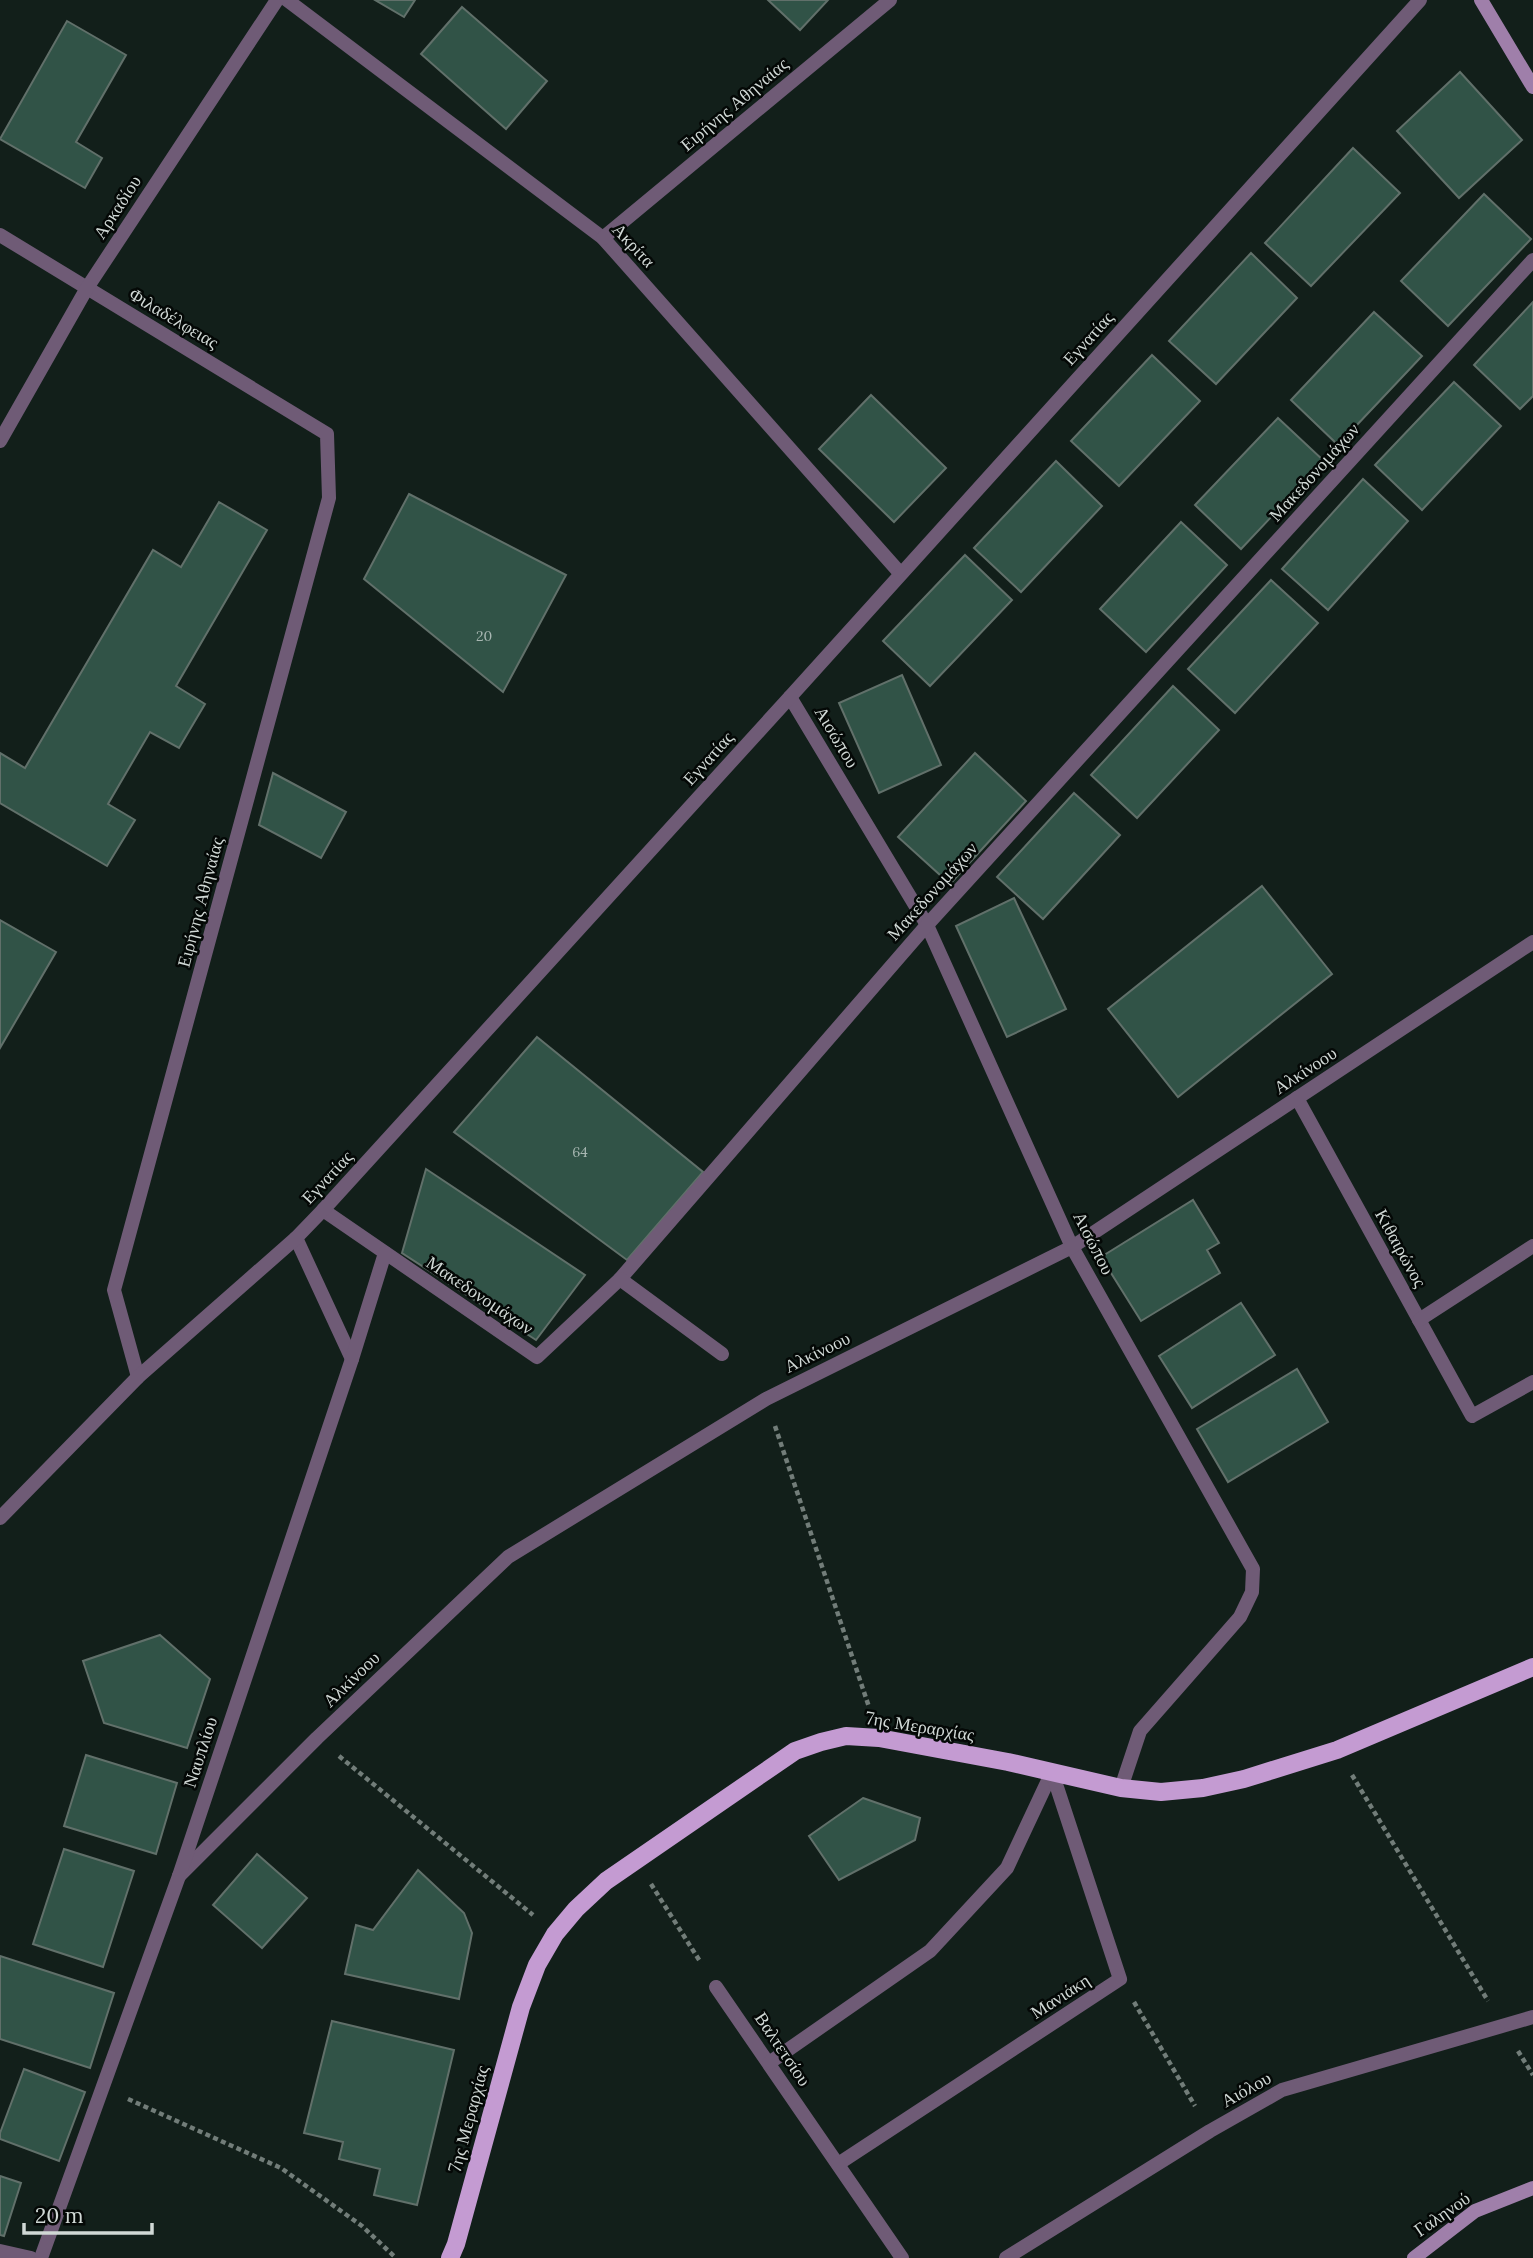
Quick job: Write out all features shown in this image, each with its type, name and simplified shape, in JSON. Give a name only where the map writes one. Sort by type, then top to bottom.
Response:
[{"type":"main road","name":"7ης Μεραρχίας","points":[[450,2258],[456,2245],[521,2007],[537,1965],[555,1934],[576,1909],[606,1881],[795,1751],[846,1736],[879,1738],[1121,1788],[1161,1792],[1203,1788],[1244,1779],[1337,1750],[1533,1667]]},
{"type":"street","name":"Αρκαδίου","points":[[0,441],[87,288],[277,0]]},
{"type":"street","name":"Ακρίτα","points":[[287,0],[603,238],[900,573]]},
{"type":"street","name":"Ειρήνης Αθηναίας","points":[[603,238],[890,0]]},
{"type":"street","name":"Εγνατίας","points":[[0,1517],[138,1377],[296,1238],[323,1210],[1420,0]]},
{"type":"street","points":[[1481,0],[1533,86]]},
{"type":"street","name":"Φιλαδέλφειας","points":[[0,235],[327,434]]},
{"type":"street","name":"Μακεδονομάχων","points":[[323,1210],[537,1357],[620,1279],[927,925],[1533,260]]},
{"type":"street","name":"Ειρήνης Αθηναίας","points":[[138,1377],[114,1290],[329,498],[327,434]]},
{"type":"street","name":"Αισώπου","points":[[790,697],[927,925],[1072,1247],[1253,1569],[1252,1592],[1240,1617],[1140,1731],[1121,1788]]},
{"type":"street","name":"Αλκίνοου","points":[[179,1876],[317,1738],[508,1557],[766,1399],[1072,1247],[1533,942]]},
{"type":"street","name":"Κιθαιρώνος","points":[[1297,1098],[1472,1416],[1533,1382]]},
{"type":"street","points":[[296,1238],[352,1359]]},
{"type":"street","points":[[1419,1320],[1533,1246]]},
{"type":"street","name":"Ναυπλίου","points":[[41,2258],[179,1876],[385,1253]]},
{"type":"street","points":[[620,1279],[722,1354]]},
{"type":"street","points":[[1052,1772],[1120,1979]]},
{"type":"street","points":[[769,2063],[930,1951],[1007,1868],[1052,1772]]},
{"type":"street","name":"Μανιάκη","points":[[838,2164],[1120,1979]]},
{"type":"street","name":"Βαλτετσίου","points":[[716,1987],[902,2258]]},
{"type":"street","name":"Αιόλου","points":[[1006,2258],[1210,2131],[1282,2090],[1533,2017]]},
{"type":"street","name":"Γαληνού","points":[[1414,2258],[1475,2211],[1533,2188]]},
{"type":"street","points":[[0,2251],[31,2258]]},
{"type":"path","points":[[766,1399],[879,1738]]},
{"type":"path","points":[[317,1738],[555,1934]]},
{"type":"path","points":[[1337,1750],[1533,2075]]},
{"type":"path","points":[[635,1860],[716,1987]]},
{"type":"path","points":[[1120,1979],[1210,2131]]},
{"type":"path","points":[[102,2088],[281,2168],[362,2227],[396,2258]]},
{"type":"building","points":[[375,0],[415,0],[404,17]]},
{"type":"building","points":[[768,0],[828,0],[800,30]]},
{"type":"building","points":[[462,7],[547,81],[506,129],[421,54]]},
{"type":"building","points":[[67,21],[126,55],[76,142],[102,158],[85,188],[0,139]]},
{"type":"building","points":[[1460,72],[1522,140],[1459,198],[1397,131]]},
{"type":"building","points":[[1353,148],[1400,193],[1311,286],[1265,243]]},
{"type":"building","points":[[1484,194],[1531,239],[1448,326],[1401,281]]},
{"type":"building","points":[[1251,253],[1297,298],[1216,384],[1169,341]]},
{"type":"building","points":[[1533,302],[1533,396],[1520,409],[1474,365]]},
{"type":"building","points":[[1374,312],[1422,356],[1338,445],[1291,400]]},
{"type":"building","points":[[1152,355],[1200,401],[1119,486],[1071,441]]},
{"type":"building","points":[[1454,382],[1501,426],[1422,510],[1375,465]]},
{"type":"building","points":[[871,395],[946,468],[894,522],[819,449]]},
{"type":"building","points":[[1278,418],[1324,461],[1241,549],[1195,505]]},
{"type":"building","points":[[1056,461],[1102,506],[1021,592],[974,548]]},
{"type":"building","points":[[1363,479],[1408,521],[1328,610],[1282,569]]},
{"type":"building","points":[[409,494],[566,575],[503,692],[364,579]]},
{"type":"building","points":[[219,502],[267,530],[176,686],[205,704],[179,748],[150,732],[108,804],[135,820],[107,866],[0,803],[0,753],[25,768],[153,550],[181,567]]},
{"type":"building","points":[[1181,522],[1227,565],[1146,652],[1100,609]]},
{"type":"building","points":[[965,555],[1012,600],[930,686],[883,641]]},
{"type":"building","points":[[1271,580],[1318,623],[1235,713],[1188,669]]},
{"type":"building","points":[[902,675],[941,765],[879,793],[839,703]]},
{"type":"building","points":[[1173,686],[1219,730],[1137,818],[1091,775]]},
{"type":"building","points":[[975,753],[1026,801],[950,884],[898,837]]},
{"type":"building","points":[[273,773],[346,812],[321,858],[259,825]]},
{"type":"building","points":[[1074,793],[1120,835],[1043,919],[997,877]]},
{"type":"building","points":[[1262,886],[1332,974],[1178,1097],[1108,1009]]},
{"type":"building","points":[[1014,898],[1066,1009],[1007,1037],[956,926]]},
{"type":"building","points":[[0,920],[56,952],[0,1048]]},
{"type":"building","points":[[537,1037],[703,1172],[627,1260],[454,1132]]},
{"type":"building","points":[[426,1169],[585,1275],[536,1340],[402,1253]]},
{"type":"building","points":[[1193,1200],[1219,1243],[1207,1250],[1220,1273],[1141,1321],[1101,1257]]},
{"type":"building","points":[[1241,1303],[1275,1355],[1192,1408],[1159,1356]]},
{"type":"building","points":[[1297,1369],[1328,1422],[1228,1482],[1197,1429]]},
{"type":"building","points":[[160,1635],[210,1679],[187,1748],[104,1723],[83,1661]]},
{"type":"building","points":[[86,1755],[177,1783],[156,1854],[64,1826]]},
{"type":"building","points":[[863,1798],[920,1818],[915,1840],[839,1880],[809,1836]]},
{"type":"building","points":[[64,1849],[134,1871],[103,1967],[33,1944]]},
{"type":"building","points":[[257,1854],[307,1898],[262,1948],[213,1905]]},
{"type":"building","points":[[418,1870],[464,1913],[472,1933],[459,1999],[345,1974],[356,1925],[373,1930]]},
{"type":"building","points":[[0,1956],[114,1993],[90,2068],[0,2039]]},
{"type":"building","points":[[332,2021],[454,2050],[417,2205],[374,2195],[380,2169],[339,2159],[343,2142],[304,2133]]},
{"type":"building","points":[[24,2069],[85,2092],[59,2161],[0,2139]]},
{"type":"building","points":[[0,2176],[21,2183],[4,2236],[0,2235]]}]
